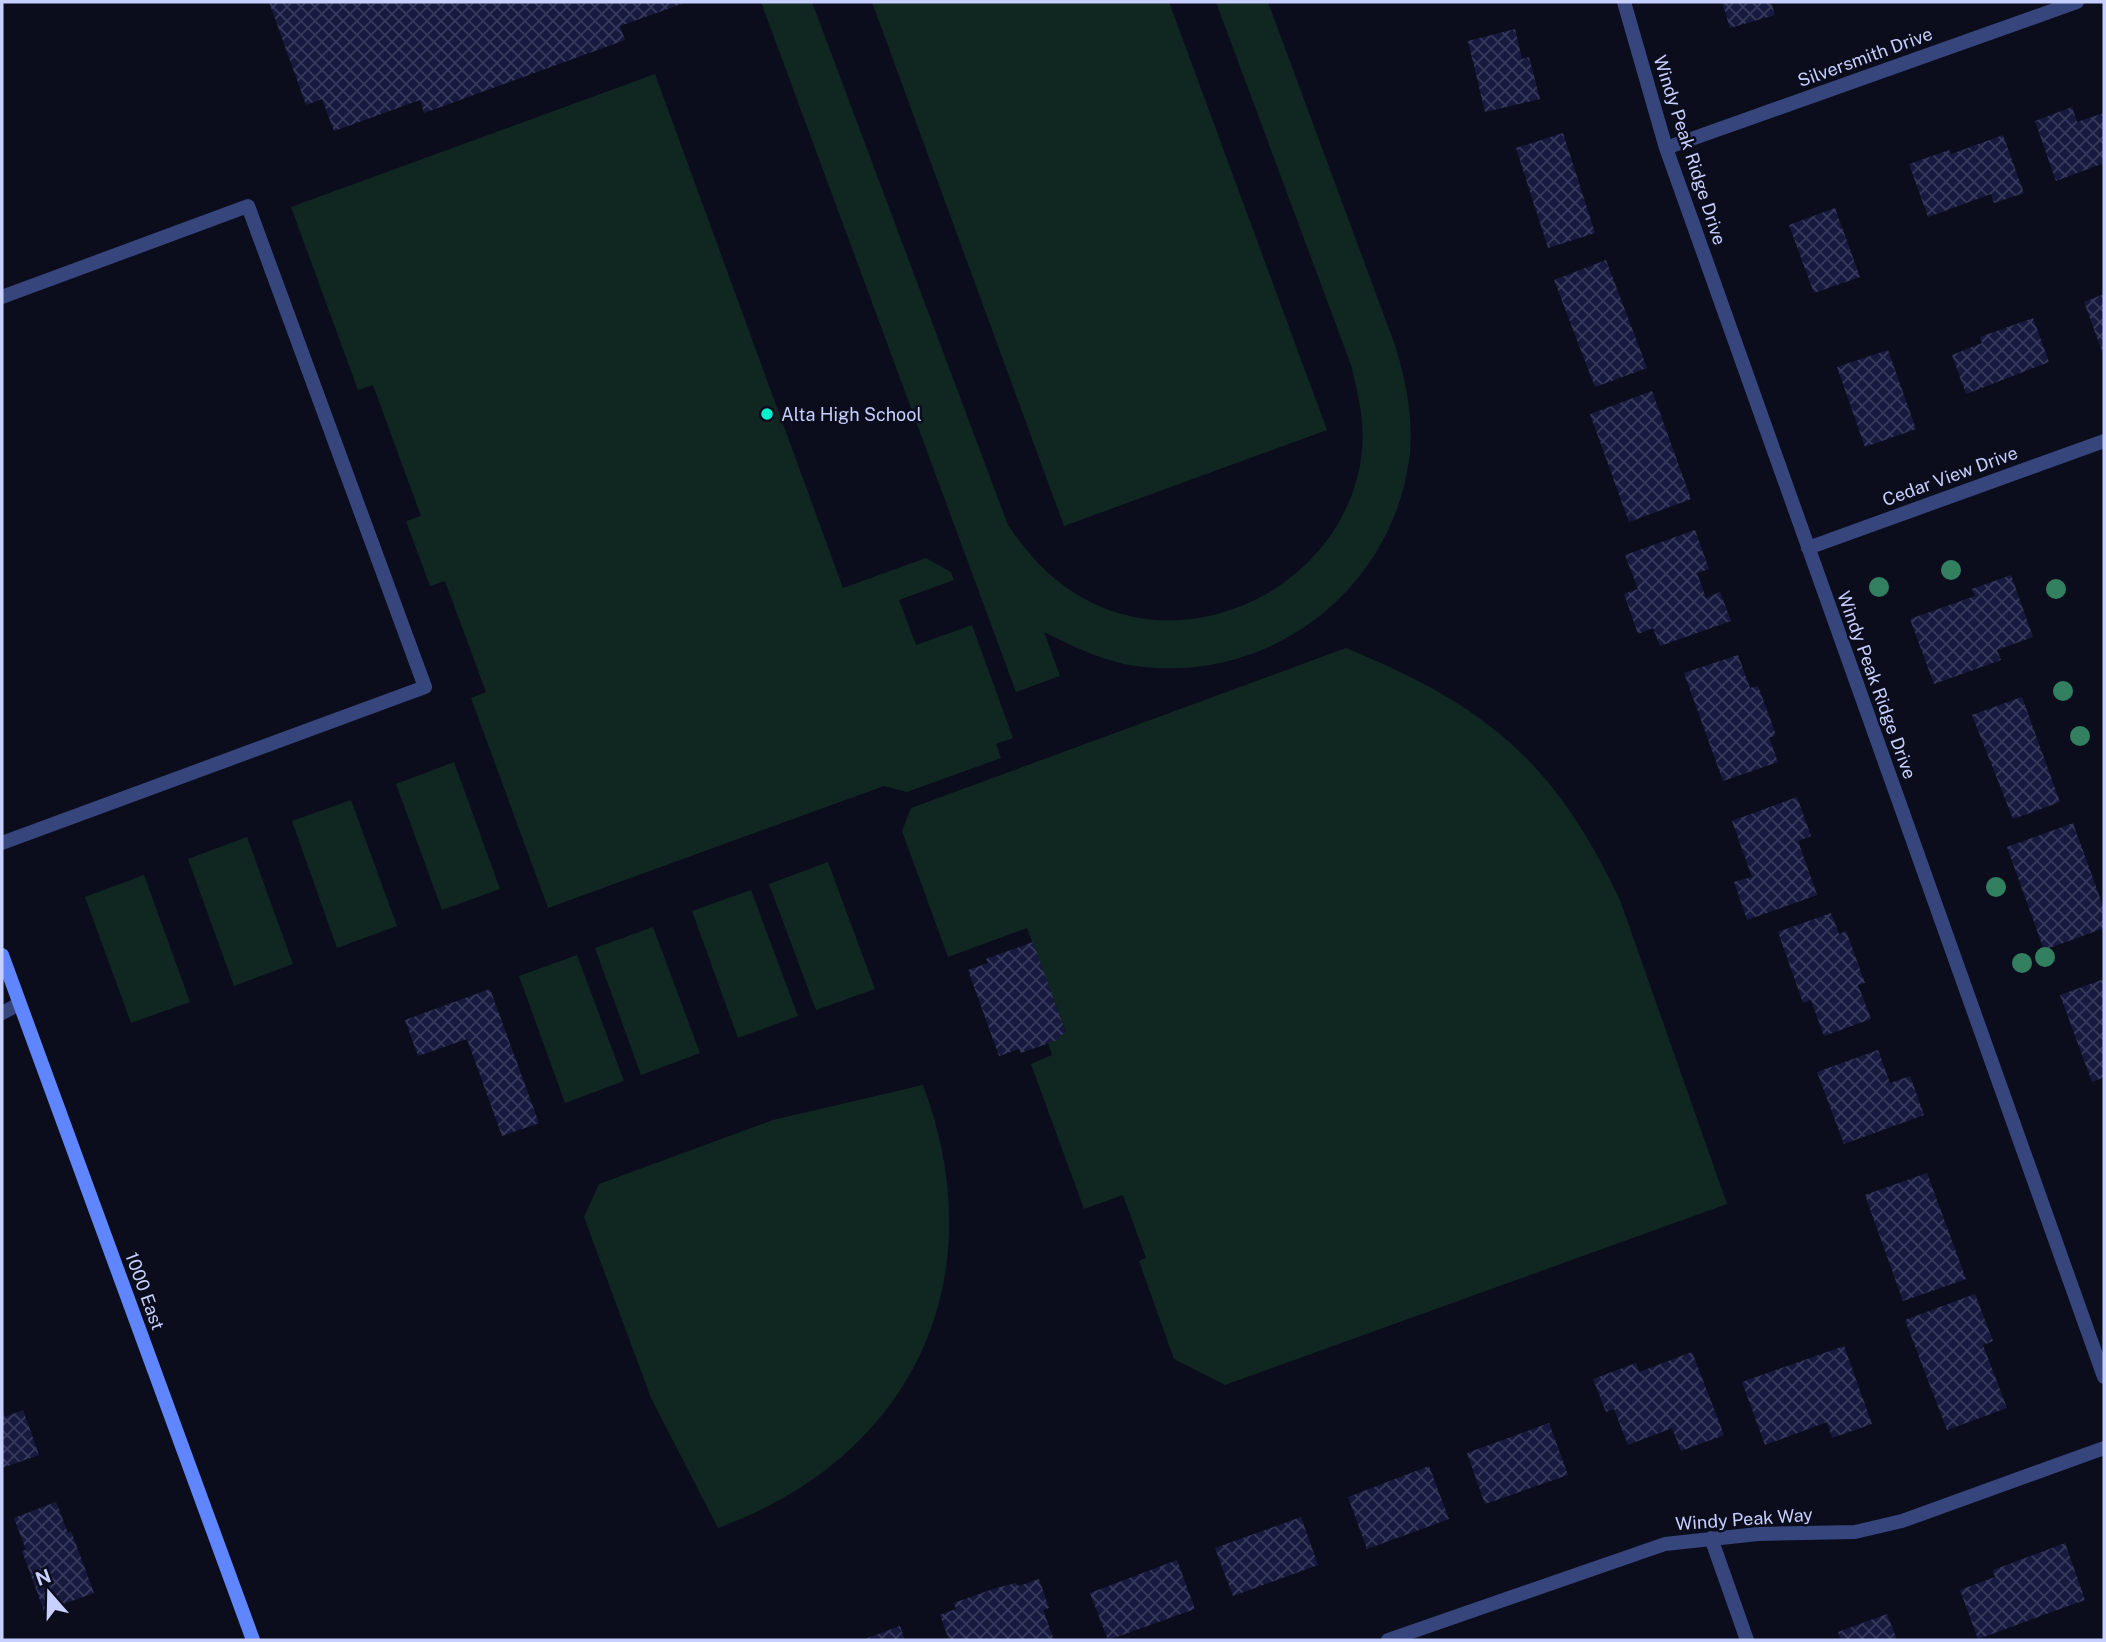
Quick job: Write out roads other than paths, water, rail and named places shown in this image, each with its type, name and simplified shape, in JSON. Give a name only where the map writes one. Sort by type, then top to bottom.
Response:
[{"type":"street","name":"Windy Peak Ridge Drive","points":[[1624,2],[1666,148],[2104,1377]]},
{"type":"street","name":"Silversmith Drive","points":[[1666,148],[2077,2]]},
{"type":"street","points":[[2,297],[248,206],[425,687],[2,843]]},
{"type":"street","name":"Cedar View Drive","points":[[1808,548],[2104,441]]},
{"type":"street","name":"1000 East","points":[[2,956],[253,1640]]},
{"type":"street","points":[[2,1013],[19,1004]]},
{"type":"street","name":"Windy Peak Way","points":[[1388,1640],[1665,1544],[1711,1538],[1855,1532],[1902,1521],[2104,1448]]},
{"type":"street","points":[[1711,1538],[1747,1640]]},
{"type":"place","name":"Alta High School","points":[[767,414]]}]
